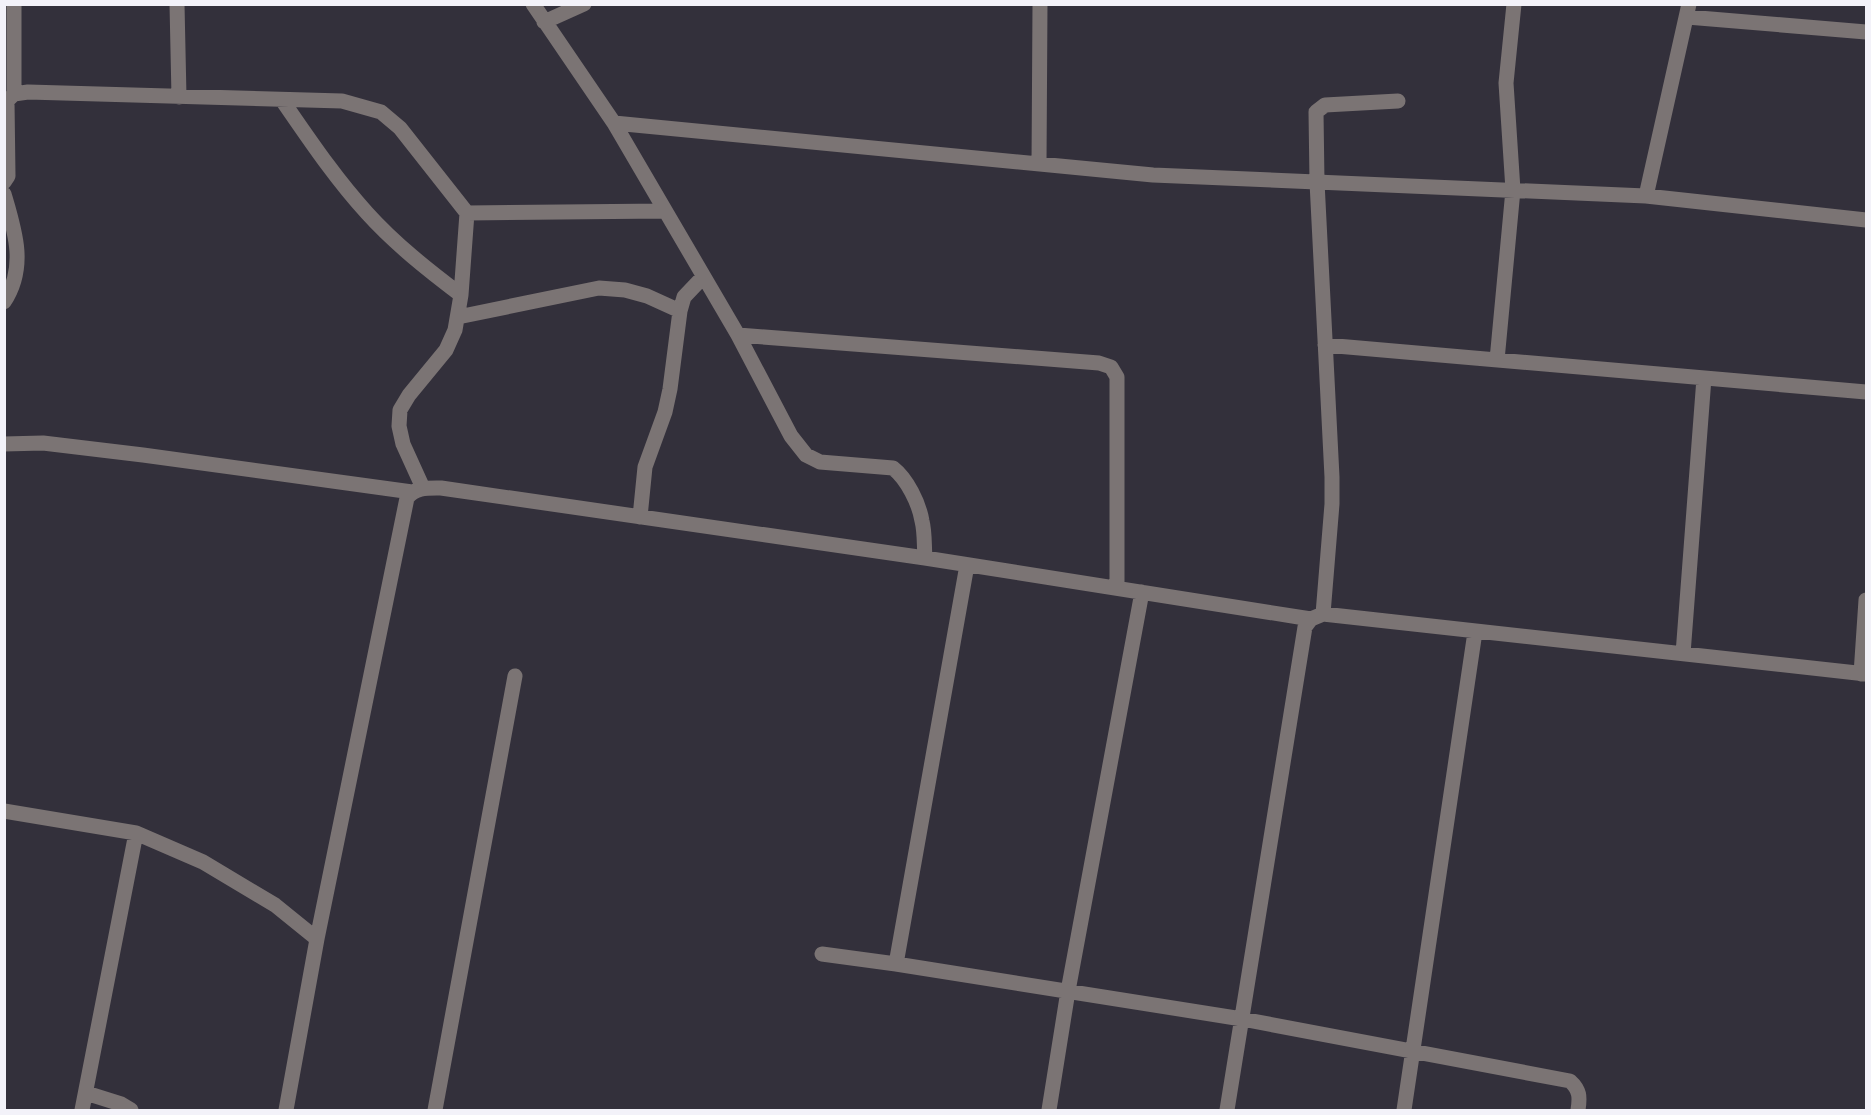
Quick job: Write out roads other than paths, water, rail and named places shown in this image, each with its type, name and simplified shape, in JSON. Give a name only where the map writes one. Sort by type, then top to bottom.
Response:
[{"type":"street","points":[[14,4],[14,94]]},
{"type":"street","points":[[177,4],[179,97]]},
{"type":"street","points":[[533,4],[614,123],[738,335],[791,436],[806,455],[820,462],[892,468],[900,474],[916,503],[922,520],[925,558]]},
{"type":"street","points":[[544,21],[584,4]]},
{"type":"street","points":[[1039,164],[1040,4]]},
{"type":"street","points":[[1497,360],[1513,190],[1506,83],[1514,4]]},
{"type":"street","points":[[1646,196],[1688,11],[1866,32]]},
{"type":"street","points":[[4,182],[8,176],[7,101],[14,94],[28,92],[342,101],[381,112],[400,128],[467,213],[461,295],[455,330],[446,350],[409,395],[400,410],[399,426],[417,490]]},
{"type":"street","points":[[282,99],[327,165],[368,215],[416,260],[461,295]]},
{"type":"street","points":[[1227,1110],[1305,627],[1317,617],[1332,504],[1317,182],[1317,112],[1324,105],[1398,101]]},
{"type":"street","points":[[614,123],[1153,175],[1646,196],[1866,220]]},
{"type":"street","points":[[4,194],[17,238],[18,262],[13,289],[4,302]]},
{"type":"street","points":[[467,213],[665,211]]},
{"type":"street","points":[[640,517],[645,467],[665,412],[670,389],[680,311],[684,297],[703,277]]},
{"type":"street","points":[[458,317],[599,288],[636,293],[680,311]]},
{"type":"street","points":[[738,335],[1099,363],[1111,368],[1117,377],[1117,588]]},
{"type":"street","points":[[1325,345],[1866,392]]},
{"type":"street","points":[[1683,654],[1704,378]]},
{"type":"street","points":[[4,444],[43,443],[417,490],[441,488],[1317,617],[1864,674],[1866,600]]},
{"type":"street","points":[[286,1110],[407,498],[417,490]]},
{"type":"street","points":[[896,964],[968,565]]},
{"type":"street","points":[[1049,1110],[1068,991],[1142,592]]},
{"type":"street","points":[[1404,1110],[1475,632]]},
{"type":"street","points":[[435,1110],[515,676]]},
{"type":"street","points":[[4,811],[136,833],[203,862],[275,904],[318,939]]},
{"type":"street","points":[[82,1110],[136,833]]},
{"type":"street","points":[[822,954],[1242,1019],[1570,1081],[1577,1087],[1580,1097],[1578,1110]]},
{"type":"street","points":[[86,1093],[121,1104],[131,1110]]}]
